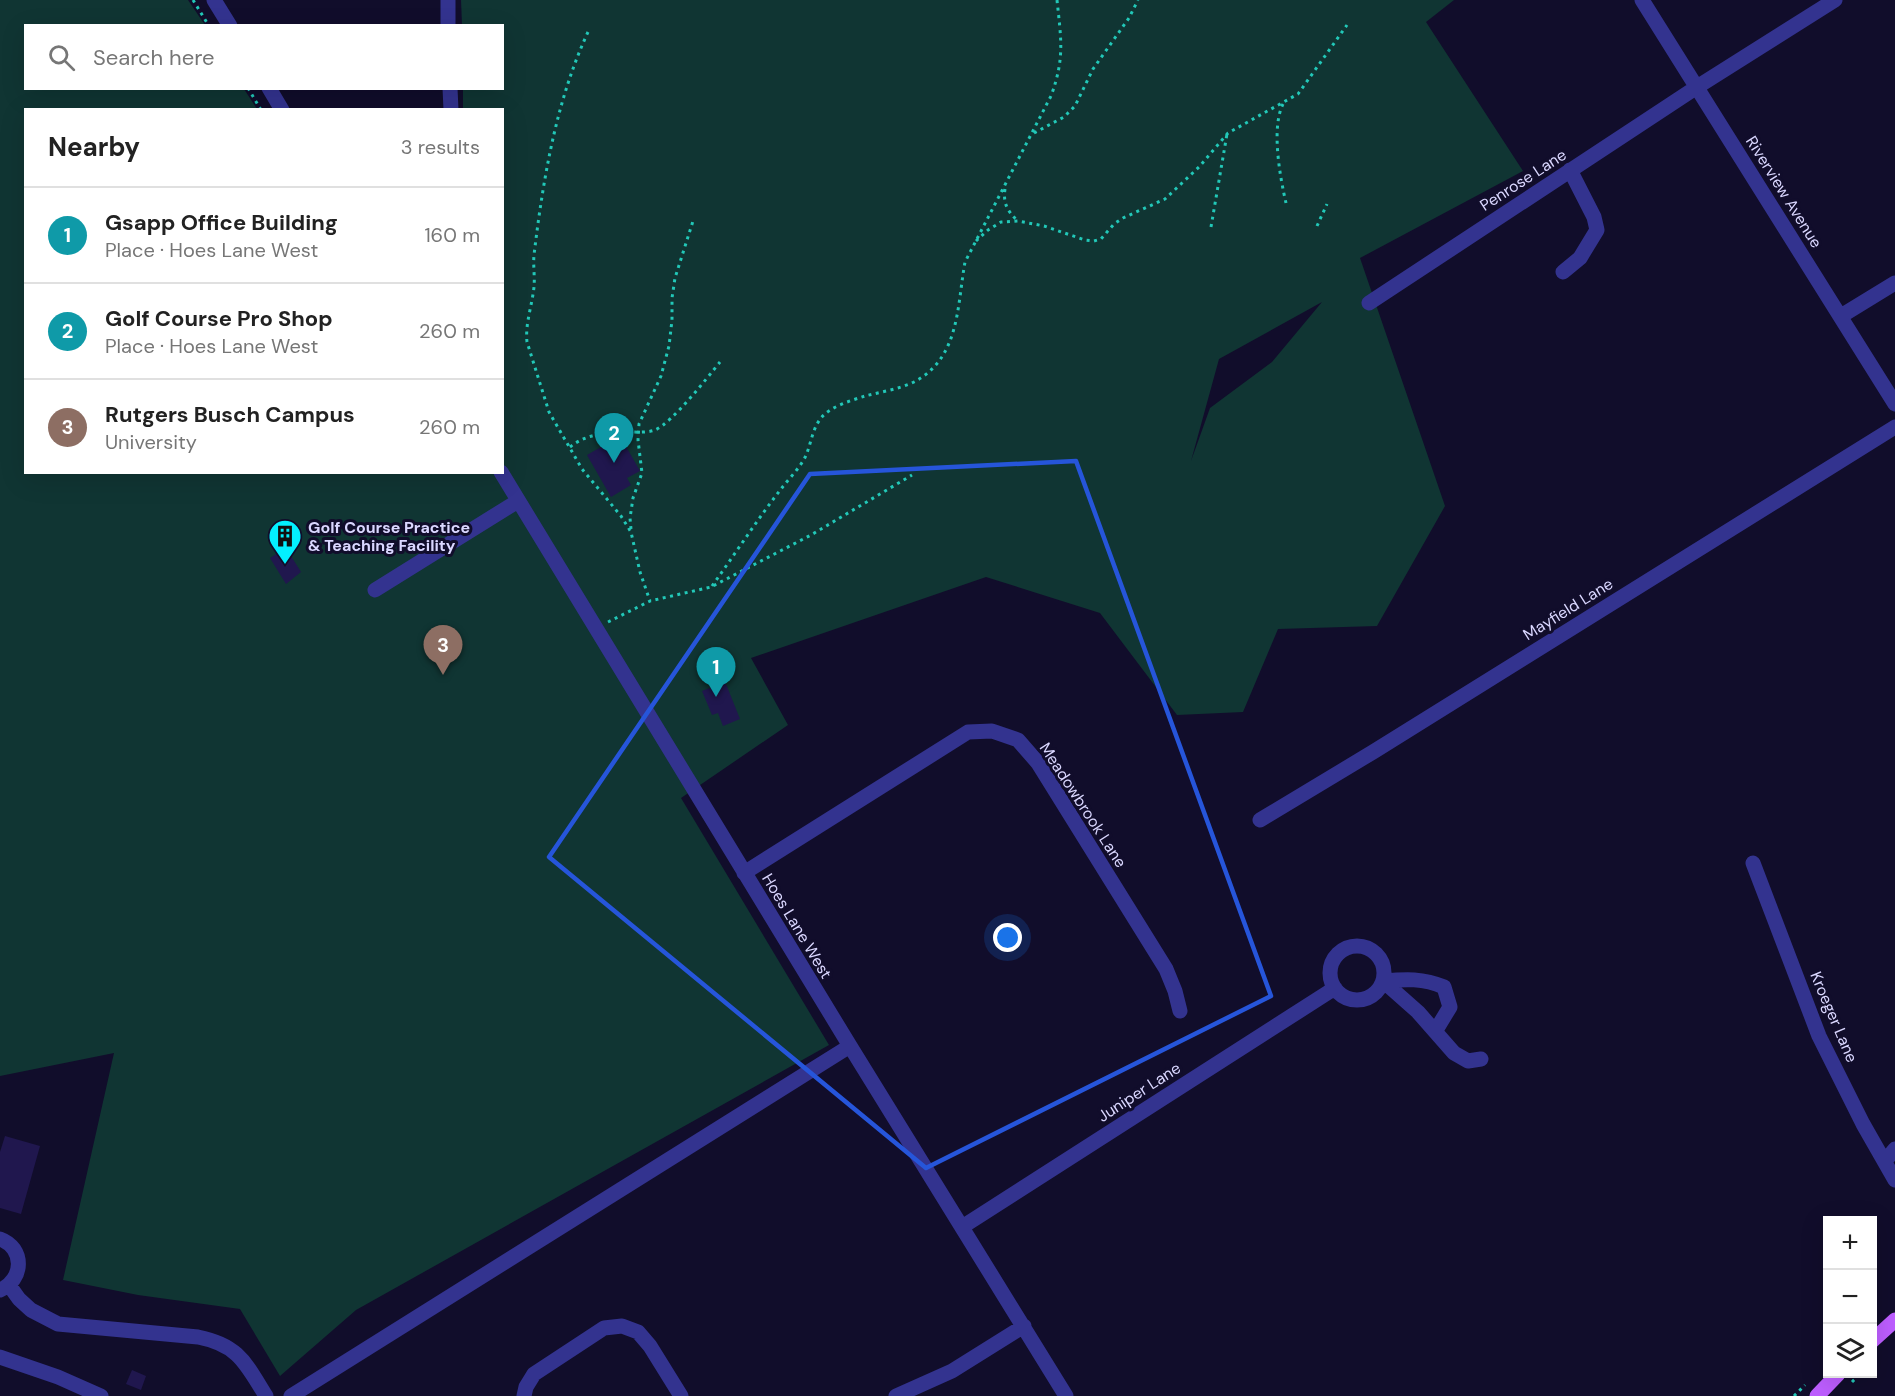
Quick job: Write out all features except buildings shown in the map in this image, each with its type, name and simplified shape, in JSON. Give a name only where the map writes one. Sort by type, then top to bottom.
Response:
[{"type":"main road","points":[[1877,1336],[1895,1320]]},
{"type":"main road","points":[[1816,1396],[1834,1378]]},
{"type":"street","points":[[214,0],[229,24]]},
{"type":"street","points":[[448,0],[448,24]]},
{"type":"street","name":"Riverview Avenue","points":[[1642,0],[1895,404]]},
{"type":"street","name":"Penrose Lane","points":[[1369,303],[1697,87],[1835,0]]},
{"type":"street","points":[[270,90],[281,108]]},
{"type":"street","points":[[450,90],[450,108]]},
{"type":"street","points":[[1563,272],[1580,258],[1597,230],[1594,217],[1570,170]]},
{"type":"street","points":[[1841,316],[1895,283]]},
{"type":"street","name":"Mayfield Lane","points":[[1260,820],[1895,427]]},
{"type":"street","name":"Hoes Lane West","points":[[502,474],[744,873],[1066,1396]]},
{"type":"street","points":[[375,590],[518,501]]},
{"type":"street","name":"Meadowbrook Lane","points":[[744,873],[968,732],[992,731],[1018,740],[1038,763],[1166,969],[1180,1011]]},
{"type":"street","name":"Kroeger Lane","points":[[1753,863],[1819,1036],[1863,1124],[1895,1180]]},
{"type":"street","points":[[1352,945],[1360,945],[1371,949],[1380,957],[1384,968],[1383,981],[1375,994],[1365,999],[1354,1000],[1345,998],[1331,984],[1329,972],[1337,954],[1352,945]]},
{"type":"street","points":[[1383,981],[1409,978],[1430,981],[1444,987],[1450,1006],[1436,1030]]},
{"type":"street","points":[[1383,981],[1399,993],[1436,1030],[1454,1053],[1468,1061],[1481,1059]]},
{"type":"street","name":"Juniper Lane","points":[[962,1227],[1335,988]]},
{"type":"street","points":[[291,1396],[850,1046]]},
{"type":"street","points":[[1885,1161],[1895,1149]]},
{"type":"street","points":[[0,1239],[11,1245],[19,1261],[18,1270],[4,1288],[32,1310],[58,1324],[216,1340],[232,1349],[246,1363],[266,1396]]},
{"type":"street","points":[[524,1396],[526,1387],[534,1374],[604,1328],[622,1326],[638,1332],[650,1346],[681,1396]]},
{"type":"street","points":[[896,1396],[952,1371],[1024,1326]]},
{"type":"street","points":[[0,1357],[58,1377],[101,1396]]},
{"type":"path","points":[[194,0],[208,24]]},
{"type":"path","points":[[712,586],[805,458],[821,417],[849,401],[912,383],[927,374],[944,354],[953,336],[960,308],[965,262],[1032,134],[1059,75],[1062,58],[1057,0]]},
{"type":"path","points":[[1032,134],[1064,117],[1075,106],[1093,69],[1129,18],[1138,0]]},
{"type":"path","points":[[973,244],[987,230],[1001,222],[1018,221],[1044,226],[1085,240],[1101,239],[1114,224],[1123,218],[1166,199],[1199,167],[1228,133],[1298,94],[1347,26]]},
{"type":"path","points":[[588,32],[574,65],[551,146],[534,258],[532,303],[526,331],[527,342],[549,412],[582,469],[621,516],[631,532]]},
{"type":"path","points":[[249,90],[260,108]]},
{"type":"path","points":[[1284,103],[1278,113],[1278,143],[1286,203]]},
{"type":"path","points":[[1211,227],[1228,133]]},
{"type":"path","points":[[1006,185],[1005,204],[1018,221]]},
{"type":"path","points":[[1317,226],[1327,204]]},
{"type":"path","points":[[650,601],[640,572],[630,518],[633,498],[642,473],[639,424],[661,376],[669,346],[675,278],[693,221]]},
{"type":"path","points":[[570,447],[590,436],[610,432],[638,433],[654,430],[664,425],[701,387],[720,362]]},
{"type":"path","points":[[595,628],[650,601],[712,586],[811,535],[912,475]]},
{"type":"highlighted area","points":[[1076,461],[1271,996],[926,1168],[549,857],[810,474]]},
{"type":"green space","points":[[0,0],[188,0],[204,24],[24,24],[24,90],[245,90],[256,108],[24,108],[24,474],[504,474],[504,108],[463,108],[463,90],[504,90],[504,24],[462,24],[461,0],[1454,0],[1426,22],[1523,171],[1360,258],[1445,506],[1377,626],[1278,629],[1243,712],[1177,715],[1100,613],[986,577],[751,658],[788,725],[681,798],[829,1045],[356,1310],[280,1376],[240,1309],[138,1295],[63,1280],[114,1053],[0,1076]],"holes":[[[1322,302],[1272,362],[1210,408],[1191,461],[1219,359]]]},
{"type":"place","name":"Golf Course Pro Shop","points":[[614,463]]},
{"type":"place","name":"Golf Course Practice & Teaching Facility","points":[[285,565]]},
{"type":"place","name":"Rutgers Busch Campus","points":[[443,675]]},
{"type":"place","name":"Gsapp Office Building","points":[[716,697]]}]
